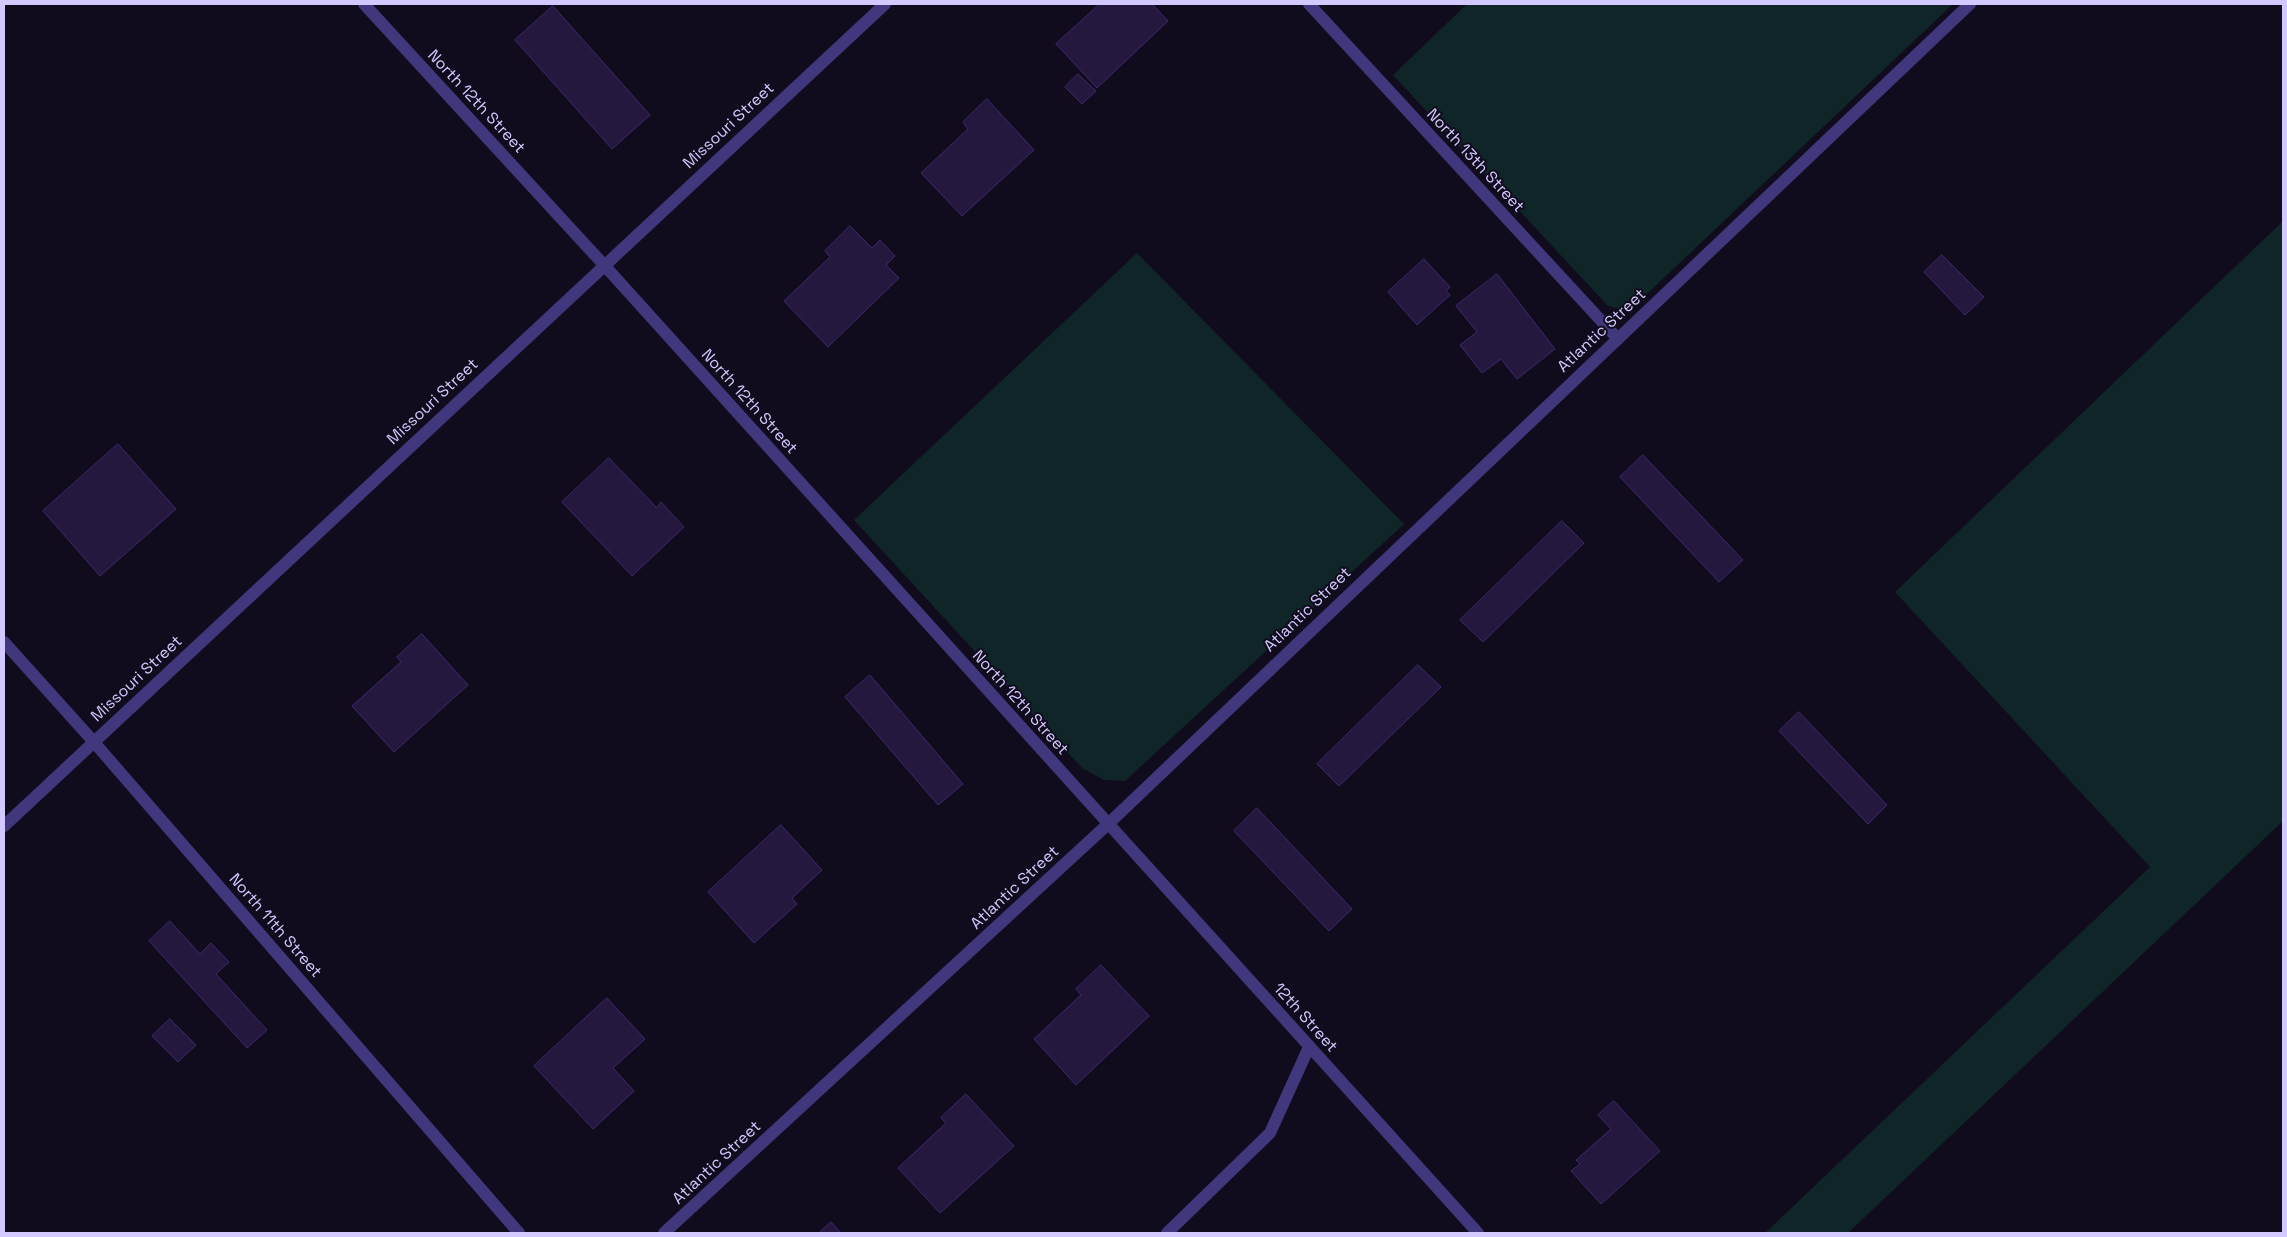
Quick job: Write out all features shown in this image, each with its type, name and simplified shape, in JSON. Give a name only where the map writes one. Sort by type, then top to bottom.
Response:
[{"type":"street","name":"North 12th Street","points":[[364,4],[604,265],[1107,825]]},
{"type":"street","name":"Missouri Street","points":[[4,826],[885,4]]},
{"type":"street","name":"North 13th Street","points":[[1309,4],[1618,339]]},
{"type":"street","name":"Atlantic Street","points":[[664,1233],[1107,825],[1970,4]]},
{"type":"street","name":"North 11th Street","points":[[4,642],[93,741],[519,1233]]},
{"type":"street","name":"12th Street","points":[[1107,825],[1478,1233]]},
{"type":"street","points":[[1168,1233],[1270,1133],[1310,1047]]},
{"type":"green space","points":[[1467,4],[1953,4],[1629,311],[1608,306],[1393,75]]},
{"type":"green space","points":[[2283,221],[2283,821],[1848,1233],[1765,1233],[2150,867],[1895,592]]},
{"type":"green space","points":[[1137,253],[1404,524],[1125,781],[1104,780],[1082,768],[854,520]]},
{"type":"building","points":[[1100,4],[1152,4],[1168,21],[1097,88],[1056,44]]},
{"type":"building","points":[[553,6],[650,115],[612,149],[515,40]]},
{"type":"building","points":[[1078,74],[1096,91],[1082,104],[1065,87]]},
{"type":"building","points":[[987,99],[1034,150],[962,216],[921,173],[968,129],[963,122]]},
{"type":"building","points":[[850,226],[872,248],[880,240],[895,256],[886,265],[899,278],[828,347],[784,301],[830,257],[825,251]]},
{"type":"building","points":[[1942,255],[1984,297],[1965,315],[1924,272]]},
{"type":"building","points":[[1424,259],[1450,287],[1446,291],[1450,295],[1417,325],[1388,292]]},
{"type":"building","points":[[1497,274],[1555,349],[1517,379],[1501,359],[1482,373],[1460,345],[1477,332],[1456,306]]},
{"type":"building","points":[[118,444],[176,509],[100,576],[43,511]]},
{"type":"building","points":[[1643,455],[1743,560],[1719,582],[1620,477]]},
{"type":"building","points":[[609,458],[657,508],[661,502],[684,527],[632,576],[562,502]]},
{"type":"building","points":[[1562,521],[1584,543],[1483,642],[1460,620]]},
{"type":"building","points":[[422,634],[468,685],[394,752],[352,706],[401,662],[397,657]]},
{"type":"building","points":[[1418,665],[1441,687],[1339,786],[1317,764]]},
{"type":"building","points":[[870,675],[963,784],[938,805],[845,697]]},
{"type":"building","points":[[1799,712],[1887,805],[1868,824],[1779,731]]},
{"type":"building","points":[[1257,808],[1352,909],[1329,931],[1234,831]]},
{"type":"building","points":[[781,825],[822,870],[792,898],[797,904],[754,943],[708,892]]},
{"type":"building","points":[[170,921],[200,954],[211,943],[229,962],[216,974],[267,1030],[247,1048],[149,941]]},
{"type":"building","points":[[1101,965],[1149,1016],[1076,1085],[1034,1039],[1081,995],[1076,989]]},
{"type":"building","points":[[607,998],[645,1039],[613,1068],[634,1091],[593,1129],[534,1066]]},
{"type":"building","points":[[170,1019],[196,1045],[178,1062],[152,1036]]},
{"type":"building","points":[[966,1094],[1014,1146],[940,1213],[898,1168],[946,1123],[941,1118]]},
{"type":"building","points":[[1614,1101],[1660,1151],[1601,1204],[1571,1171],[1580,1164],[1576,1160],[1611,1129],[1598,1115]]},
{"type":"building","points":[[831,1222],[841,1233],[819,1233]]}]
